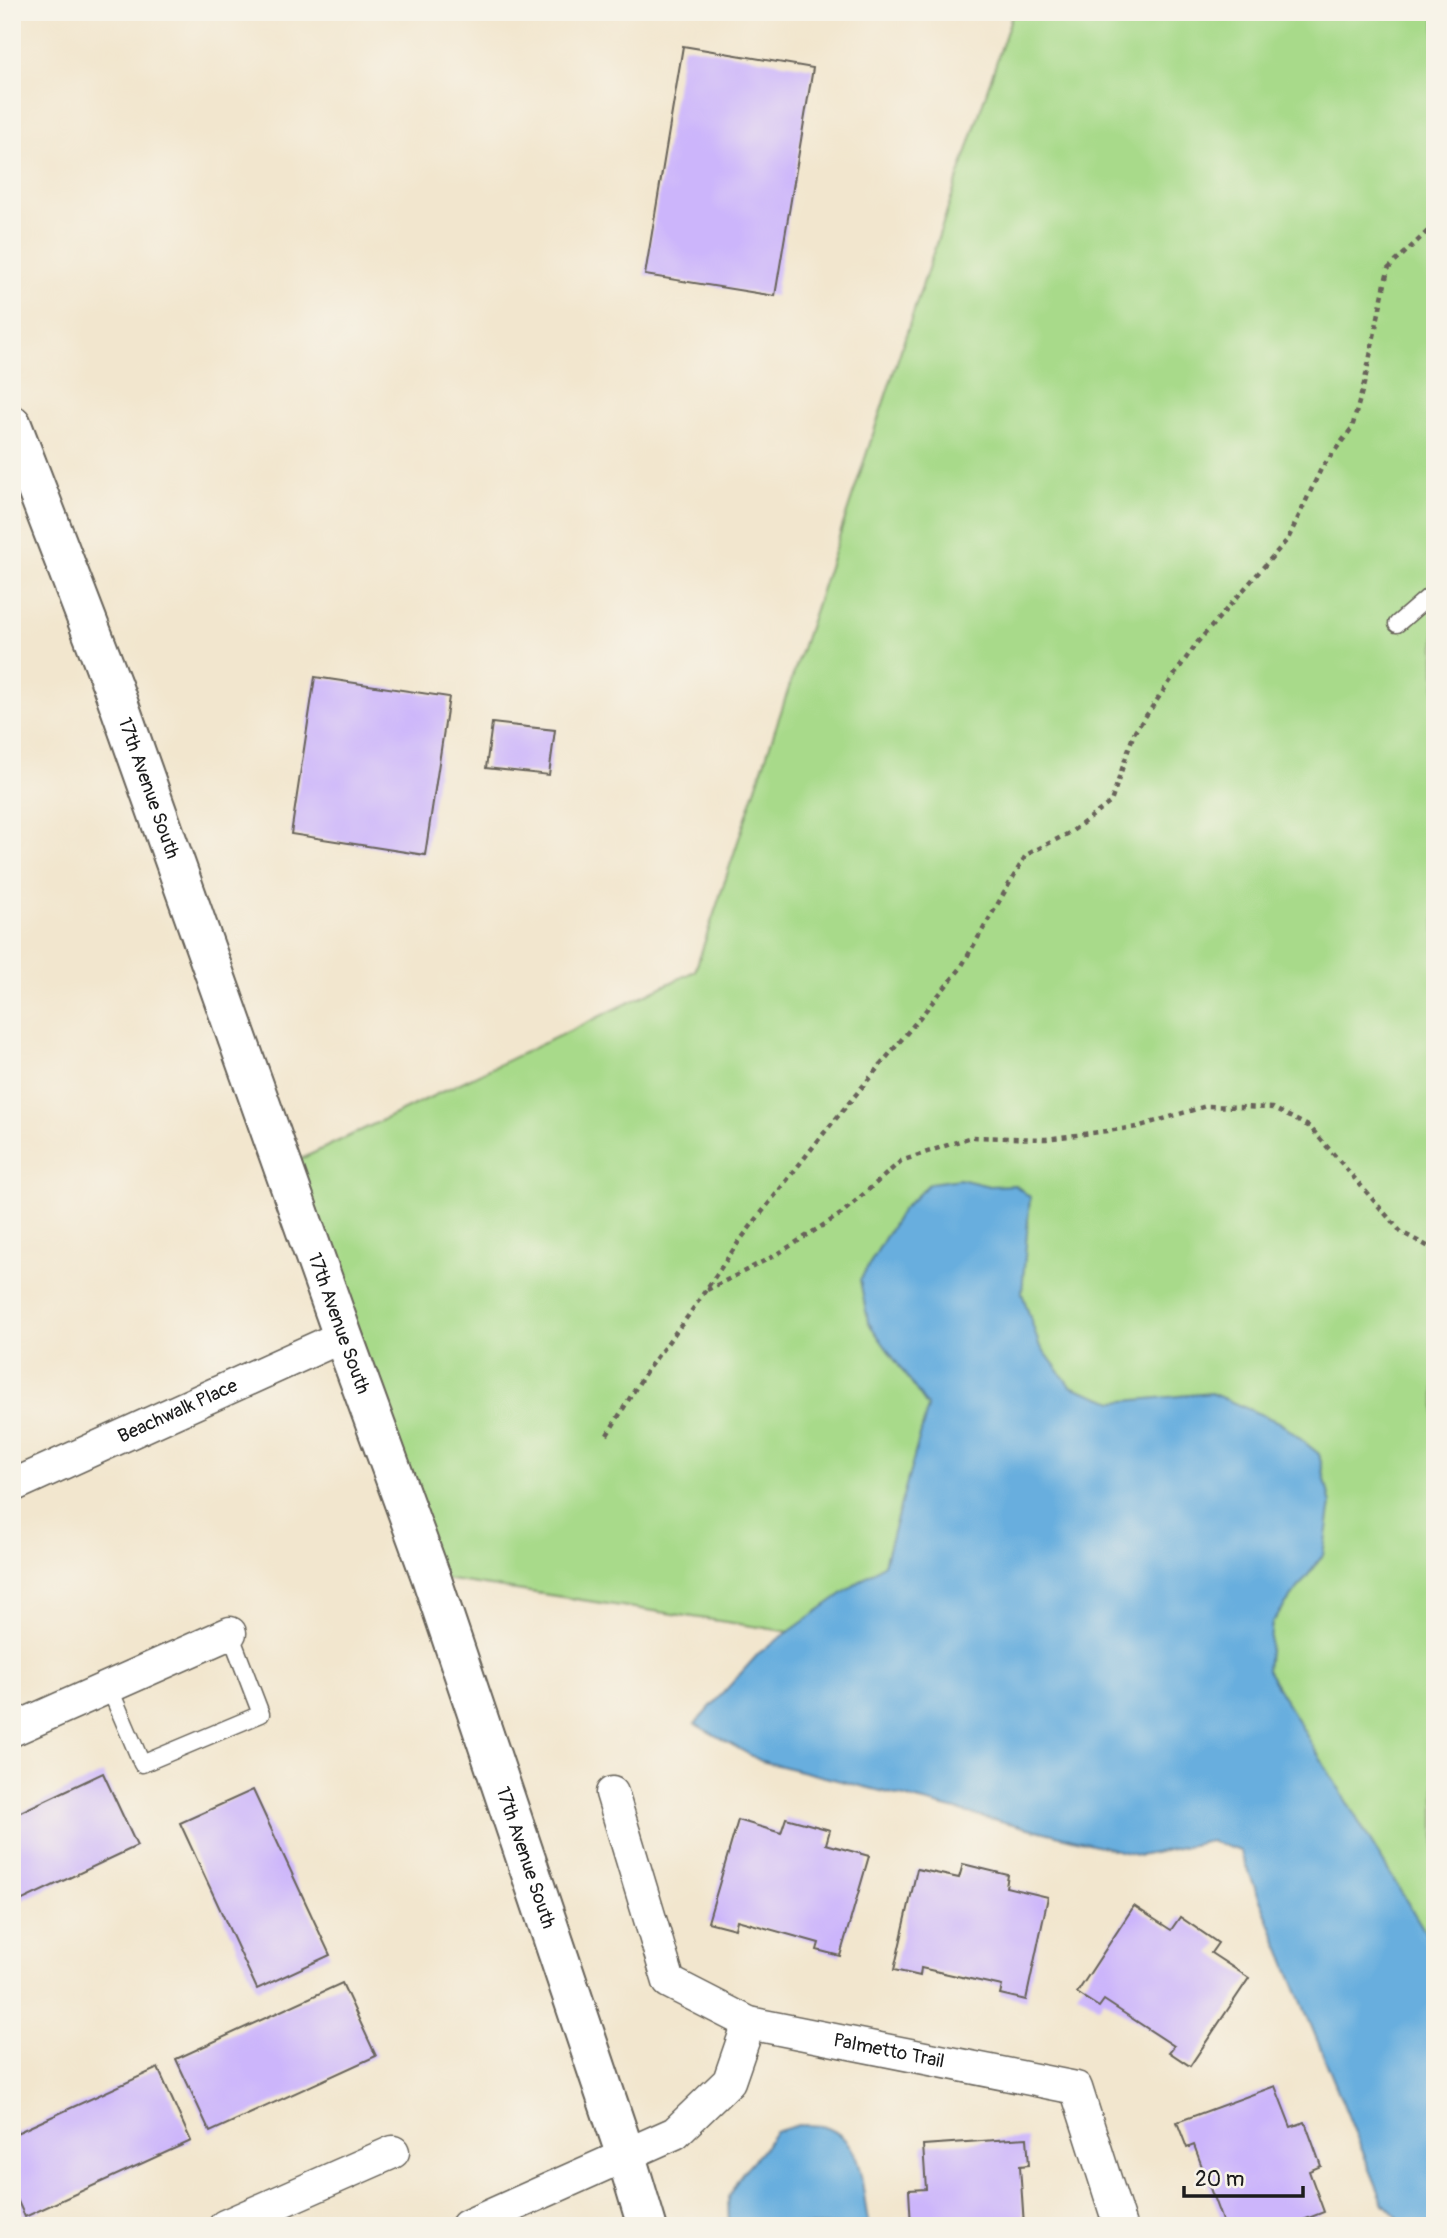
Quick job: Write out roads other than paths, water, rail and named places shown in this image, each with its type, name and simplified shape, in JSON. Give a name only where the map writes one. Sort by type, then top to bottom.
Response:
[{"type":"street","name":"17th Avenue South","points":[[12,425],[112,685],[342,1336],[435,1590],[626,2156],[647,2226]]},
{"type":"street","name":"Beachwalk Place","points":[[12,1486],[342,1336]]},
{"type":"street","points":[[12,1730],[230,1633]]},
{"type":"street","points":[[467,2226],[675,2133],[729,2081],[749,2023],[669,1982],[611,1793]]},
{"type":"street","name":"Palmetto Trail","points":[[749,2023],[1076,2088],[1120,2226]]},
{"type":"street","points":[[225,2226],[393,2152]]},
{"type":"lane","points":[[1397,624],[1435,592]]},
{"type":"lane","points":[[109,1687],[142,1764],[261,1714],[230,1633]]},
{"type":"water","points":[[960,1179],[989,1186],[1015,1185],[1030,1197],[1022,1293],[1039,1344],[1070,1386],[1114,1402],[1211,1393],[1281,1423],[1319,1454],[1331,1504],[1323,1555],[1272,1623],[1267,1670],[1435,1948],[1435,2226],[1406,2226],[1384,2204],[1240,1851],[1210,1841],[1140,1856],[761,1761],[695,1724],[759,1653],[884,1564],[928,1407],[868,1322],[860,1280],[901,1211],[930,1183]]},
{"type":"water","points":[[798,2125],[825,2127],[848,2143],[859,2169],[869,2226],[729,2226],[728,2197],[742,2173],[775,2132]]}]
